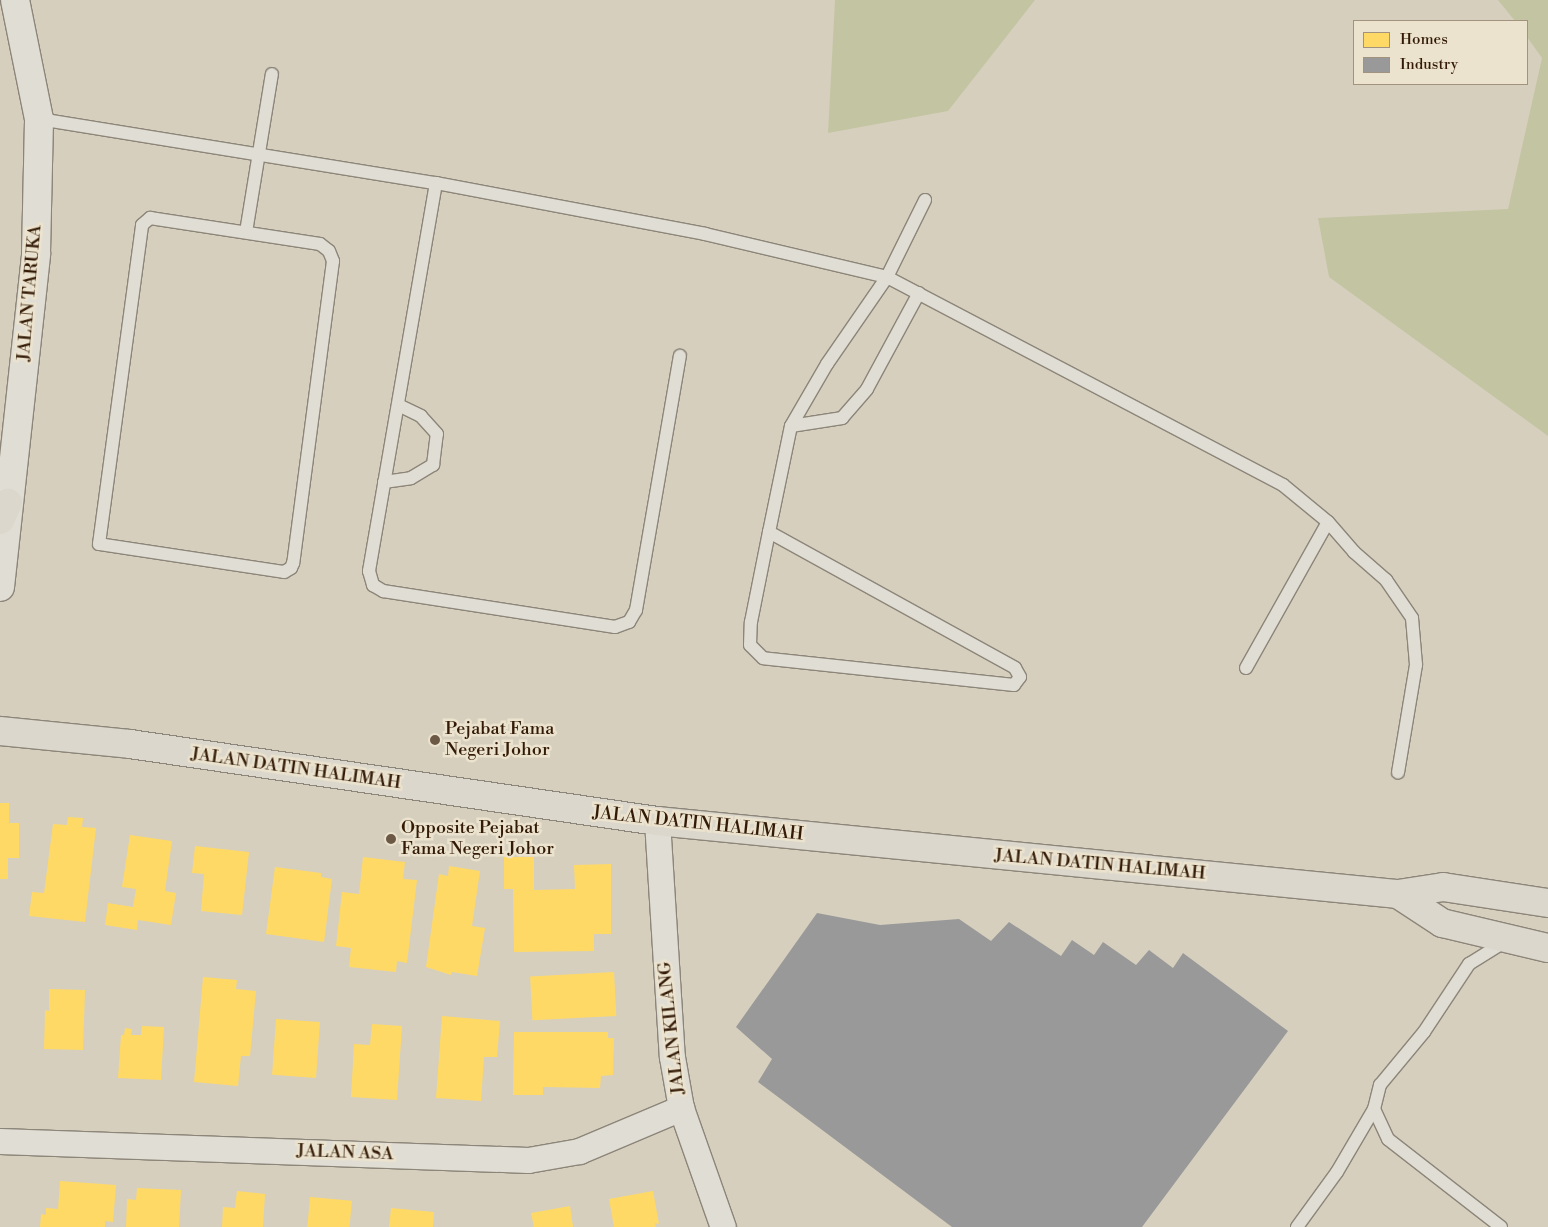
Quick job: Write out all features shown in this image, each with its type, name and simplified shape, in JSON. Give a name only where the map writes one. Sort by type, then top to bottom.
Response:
[{"type":"main road","name":"JALAN DATIN HALIMAH","points":[[0,731],[130,744],[657,821],[1398,894],[1443,887],[1548,904]]},
{"type":"main road","name":"JALAN DATIN HALIMAH","points":[[1398,894],[1442,923],[1548,948]]},
{"type":"street","name":"JALAN TARUKA","points":[[0,587],[4,512],[36,253],[39,119],[15,0]]},
{"type":"street","name":"JALAN KILANG","points":[[657,821],[672,1057],[681,1108],[724,1227]]},
{"type":"street","name":"JALAN ASA","points":[[0,1141],[528,1160],[579,1151],[681,1108]]},
{"type":"lane","points":[[246,232],[272,74]]},
{"type":"lane","points":[[39,119],[436,183],[705,234],[888,277],[1283,485],[1328,522],[1354,552],[1386,580],[1412,618],[1416,664],[1398,773]]},
{"type":"lane","points":[[436,183],[369,571],[373,584],[383,591],[615,627],[628,622],[636,610],[680,356]]},
{"type":"lane","points":[[770,532],[1015,668],[1020,677],[1014,685],[763,658],[750,645],[751,622],[791,426],[827,364],[888,277],[925,200]]},
{"type":"lane","points":[[150,218],[246,232],[320,244],[329,251],[333,261],[290,568],[284,572],[99,544],[142,225],[150,218]]},
{"type":"lane","points":[[791,426],[842,418],[867,389],[919,293]]},
{"type":"lane","points":[[384,482],[411,478],[433,465],[437,434],[421,416],[398,405]]},
{"type":"lane","points":[[1246,668],[1328,522]]},
{"type":"lane","points":[[1297,1227],[1337,1172],[1374,1109],[1380,1085],[1424,1032],[1469,964],[1510,938]]},
{"type":"lane","points":[[1374,1109],[1388,1139],[1501,1227]]},
{"type":"green space","points":[[835,0],[1035,0],[948,111],[828,133]]},
{"type":"green space","points":[[1498,0],[1548,0],[1548,436],[1329,277],[1318,218],[1508,209],[1542,58],[1528,38],[1528,20],[1514,20]]},
{"type":"building: Homes","points":[[0,803],[9,803],[9,823],[19,823],[19,858],[8,858],[8,879],[0,879]]},
{"type":"building: Homes","points":[[68,817],[83,818],[82,827],[96,828],[85,922],[29,916],[32,892],[44,893],[53,824],[67,825]]},
{"type":"building: Homes","points":[[130,835],[172,841],[165,891],[176,893],[171,925],[138,920],[137,930],[105,925],[108,903],[133,907],[136,889],[122,887]]},
{"type":"building: Homes","points":[[195,846],[249,852],[242,915],[201,911],[204,874],[192,873]]},
{"type":"building: Homes","points":[[363,857],[405,862],[403,879],[417,880],[407,963],[397,961],[396,972],[349,967],[351,948],[336,946],[342,892],[359,894]]},
{"type":"building: Homes","points":[[504,857],[534,857],[534,890],[575,889],[574,865],[611,864],[611,934],[594,934],[594,951],[514,952],[513,889],[504,889]]},
{"type":"building: Homes","points":[[449,866],[480,871],[472,926],[485,928],[477,976],[452,972],[451,975],[426,967],[439,874],[448,876]]},
{"type":"building: Homes","points":[[275,867],[321,873],[321,877],[332,879],[324,942],[266,934]]},
{"type":"building: Homes","points":[[614,972],[616,1016],[532,1020],[530,976]]},
{"type":"building: Homes","points":[[203,977],[237,980],[236,989],[256,991],[250,1056],[241,1056],[238,1086],[194,1082]]},
{"type":"building: Homes","points":[[49,989],[85,990],[83,1050],[44,1049],[45,1010],[49,1011]]},
{"type":"building: Homes","points":[[442,1016],[500,1021],[497,1057],[484,1057],[481,1101],[436,1098]]},
{"type":"building: Homes","points":[[276,1019],[320,1022],[316,1078],[272,1075]]},
{"type":"building: Homes","points":[[372,1024],[402,1026],[397,1100],[351,1097],[354,1044],[370,1045]]},
{"type":"building: Homes","points":[[142,1026],[164,1027],[161,1080],[118,1078],[121,1035],[124,1035],[125,1028],[132,1029],[131,1035],[141,1035]]},
{"type":"building: Homes","points":[[514,1032],[608,1032],[608,1038],[614,1038],[613,1075],[601,1076],[600,1088],[543,1087],[543,1095],[513,1095]]},
{"type":"building: Homes","points":[[60,1181],[116,1185],[113,1222],[105,1221],[105,1227],[40,1227],[41,1214],[46,1215],[46,1208],[58,1209]]},
{"type":"building: Homes","points":[[137,1188],[181,1190],[179,1227],[126,1227],[127,1199],[136,1200]]},
{"type":"building: Homes","points":[[237,1191],[265,1194],[263,1227],[222,1227],[223,1207],[235,1208]]},
{"type":"building: Homes","points":[[653,1191],[659,1224],[655,1223],[656,1227],[614,1227],[609,1199]]},
{"type":"building: Homes","points":[[310,1197],[352,1201],[350,1227],[307,1227]]},
{"type":"building: Homes","points":[[570,1206],[573,1227],[534,1227],[531,1213]]},
{"type":"building: Homes","points":[[391,1208],[434,1212],[433,1227],[389,1227]]},
{"type":"building: Industry","points":[[817,913],[880,925],[959,919],[991,941],[1009,922],[1061,956],[1072,940],[1094,955],[1103,942],[1136,965],[1149,950],[1173,968],[1183,953],[1288,1031],[1142,1227],[952,1227],[758,1082],[772,1059],[736,1027]]},
{"type":"place","name":"Pejabat Fama Negeri Johor","points":[[435,740]]},
{"type":"place","name":"Opposite Pejabat Fama Negeri Johor","points":[[391,839]]}]
